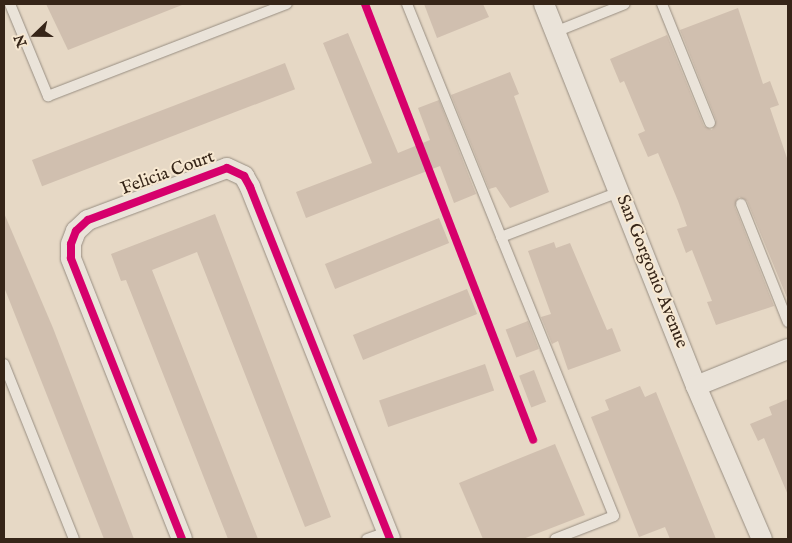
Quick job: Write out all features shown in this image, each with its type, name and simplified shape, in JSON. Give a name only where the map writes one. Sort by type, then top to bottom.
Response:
[{"type":"street","name":"San Gorgonio Avenue","points":[[544,4],[696,386],[762,539]]},
{"type":"street","name":"Felicia Court","points":[[182,539],[71,258],[71,244],[76,231],[88,220],[227,168],[244,176],[250,187],[388,535]]},
{"type":"street","points":[[696,386],[788,349]]},
{"type":"lane","points":[[10,4],[48,96],[287,4]]},
{"type":"lane","points":[[407,4],[614,516],[555,539]]},
{"type":"lane","points":[[555,32],[625,4]]},
{"type":"lane","points":[[662,4],[710,123]]},
{"type":"lane","points":[[501,238],[619,192]]},
{"type":"lane","points":[[741,204],[788,322]]},
{"type":"lane","points":[[4,364],[74,539]]},
{"type":"lane","points":[[367,539],[388,535]]},
{"type":"building","points":[[46,4],[182,4],[182,5],[68,50]]},
{"type":"building","points":[[424,4],[483,4],[489,17],[437,38]]},
{"type":"building","points":[[738,8],[763,84],[770,81],[779,105],[770,108],[788,161],[788,300],[747,201],[739,197],[735,207],[774,306],[716,325],[707,302],[712,301],[692,250],[686,253],[677,229],[687,226],[678,201],[658,153],[648,157],[638,134],[645,131],[624,81],[620,83],[610,59],[667,35],[704,126],[712,130],[716,120],[680,30]]},
{"type":"building","points":[[348,33],[398,153],[430,140],[418,108],[439,100],[476,194],[454,203],[440,166],[306,218],[296,192],[372,163],[323,43]]},
{"type":"building","points":[[285,63],[295,89],[42,186],[32,160]]},
{"type":"building","points":[[510,72],[519,94],[514,96],[549,192],[510,208],[496,187],[489,189],[451,95]]},
{"type":"building","points":[[4,213],[53,328],[134,539],[104,539],[4,287]]},
{"type":"building","points":[[215,214],[331,517],[305,527],[197,252],[152,270],[258,539],[228,539],[126,280],[121,281],[111,254]]},
{"type":"building","points":[[439,218],[449,243],[335,289],[325,264]]},
{"type":"building","points":[[554,242],[556,248],[570,243],[607,330],[612,328],[621,351],[568,370],[558,341],[552,344],[541,317],[551,314],[528,251]]},
{"type":"building","points":[[467,289],[477,314],[363,360],[353,335]]},
{"type":"building","points":[[528,321],[539,349],[516,358],[506,330]]},
{"type":"building","points":[[485,364],[494,390],[388,427],[379,400]]},
{"type":"building","points":[[534,370],[546,402],[531,407],[519,376]]},
{"type":"building","points":[[640,386],[645,397],[656,392],[716,539],[670,539],[665,527],[639,537],[591,417],[609,410],[605,400]]},
{"type":"building","points":[[788,399],[788,495],[764,438],[758,441],[750,424],[772,415],[769,407]]},
{"type":"building","points":[[555,444],[585,515],[523,539],[483,539],[459,483]]},
{"type":"cycle path","points":[[365,4],[533,440]]},
{"type":"cycle path","points":[[182,539],[71,258],[71,244],[76,231],[88,220],[227,168],[244,176],[250,187],[390,539]]}]
